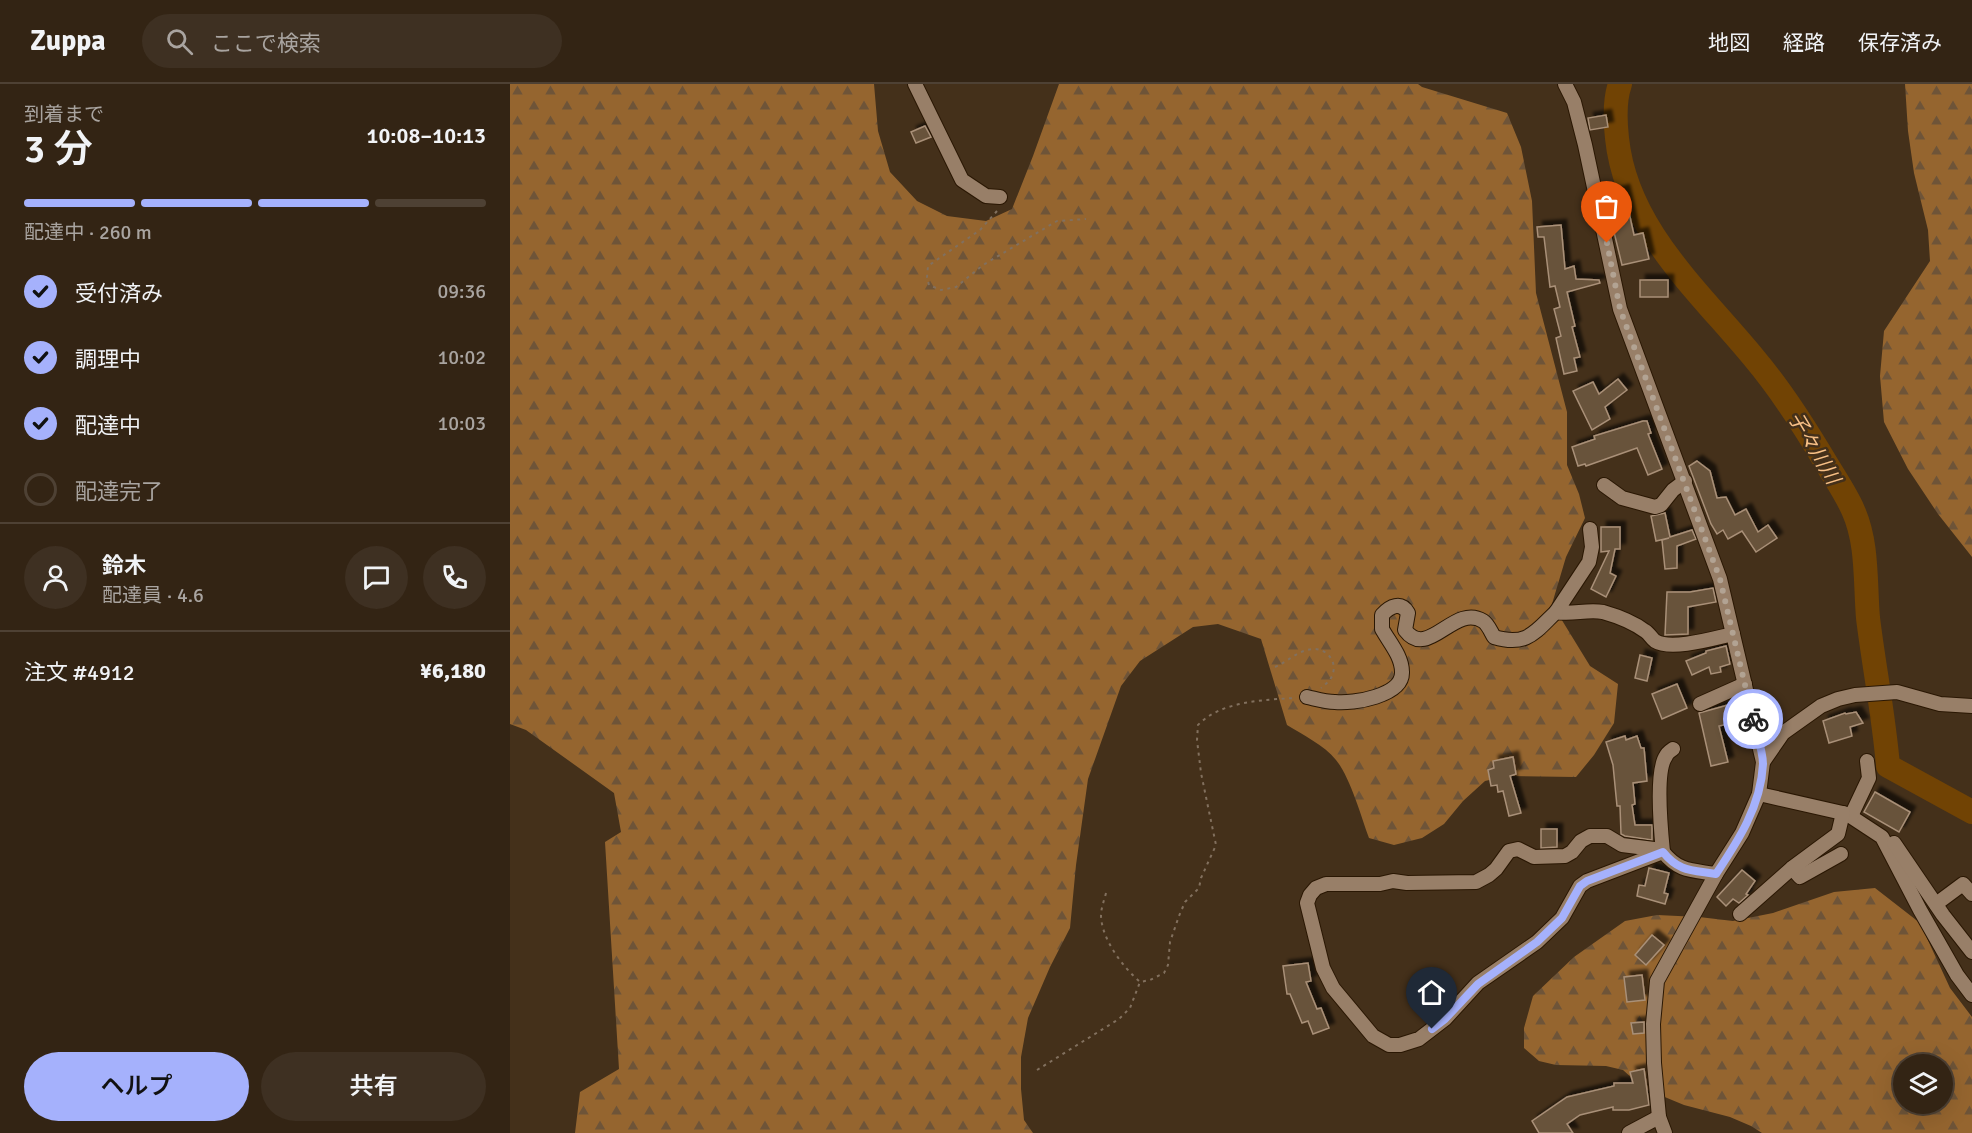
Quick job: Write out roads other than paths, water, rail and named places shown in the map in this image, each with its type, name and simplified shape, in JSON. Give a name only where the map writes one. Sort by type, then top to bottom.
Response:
[{"type":"street","points":[[915,84],[962,180],[986,196],[1000,197]]},
{"type":"street","points":[[1565,84],[1574,102],[1585,145],[1620,309],[1720,579],[1763,762],[1759,794],[1742,833],[1716,874],[1657,981],[1653,1024],[1654,1063],[1659,1117],[1665,1133]]},
{"type":"street","points":[[1604,485],[1622,498],[1654,507],[1660,505],[1673,489],[1685,482]]},
{"type":"street","points":[[1307,697],[1336,702],[1372,697],[1396,687],[1402,673],[1400,659],[1381,624],[1382,615],[1392,606],[1406,609],[1408,614],[1405,630],[1414,639],[1430,638],[1454,622],[1471,618],[1483,621],[1494,637],[1523,640],[1529,637],[1556,612],[1589,562],[1592,547],[1590,529]]},
{"type":"street","points":[[1556,612],[1606,613],[1629,621],[1647,632],[1654,640],[1662,643],[1679,645],[1733,634]]},
{"type":"street","points":[[1700,704],[1745,684]]},
{"type":"street","points":[[1763,762],[1784,734],[1821,706],[1838,699],[1897,692],[1940,704],[1972,706]]},
{"type":"street","points":[[1673,749],[1665,756],[1660,784],[1663,851],[1671,863],[1677,867],[1716,874]]},
{"type":"street","points":[[1740,914],[1792,868],[1838,834],[1869,778],[1867,761]]},
{"type":"street","points":[[1759,794],[1847,815],[1895,843],[1972,952]]},
{"type":"street","points":[[1590,836],[1607,836],[1622,845],[1663,851],[1587,881],[1580,886],[1562,918],[1537,942],[1478,984],[1445,1019],[1419,1039],[1400,1046],[1389,1046],[1373,1036],[1333,988],[1323,968],[1307,903],[1310,895],[1317,888],[1326,884],[1380,884],[1393,881],[1407,883],[1476,882],[1496,869],[1509,851],[1518,849],[1534,857],[1565,856],[1590,836]]},
{"type":"street","points":[[1882,837],[1957,975],[1972,995]]},
{"type":"street","points":[[1792,868],[1800,877],[1841,854]]},
{"type":"street","points":[[1936,904],[1963,884],[1972,894]]},
{"type":"street","points":[[1629,1133],[1659,1117]]},
{"type":"waterway","name":"子々川川","points":[[1620,84],[1615,117],[1617,138],[1623,171],[1634,201],[1668,257],[1764,370],[1783,396],[1818,449],[1853,510],[1864,549],[1868,618],[1888,766],[1972,812]]}]
